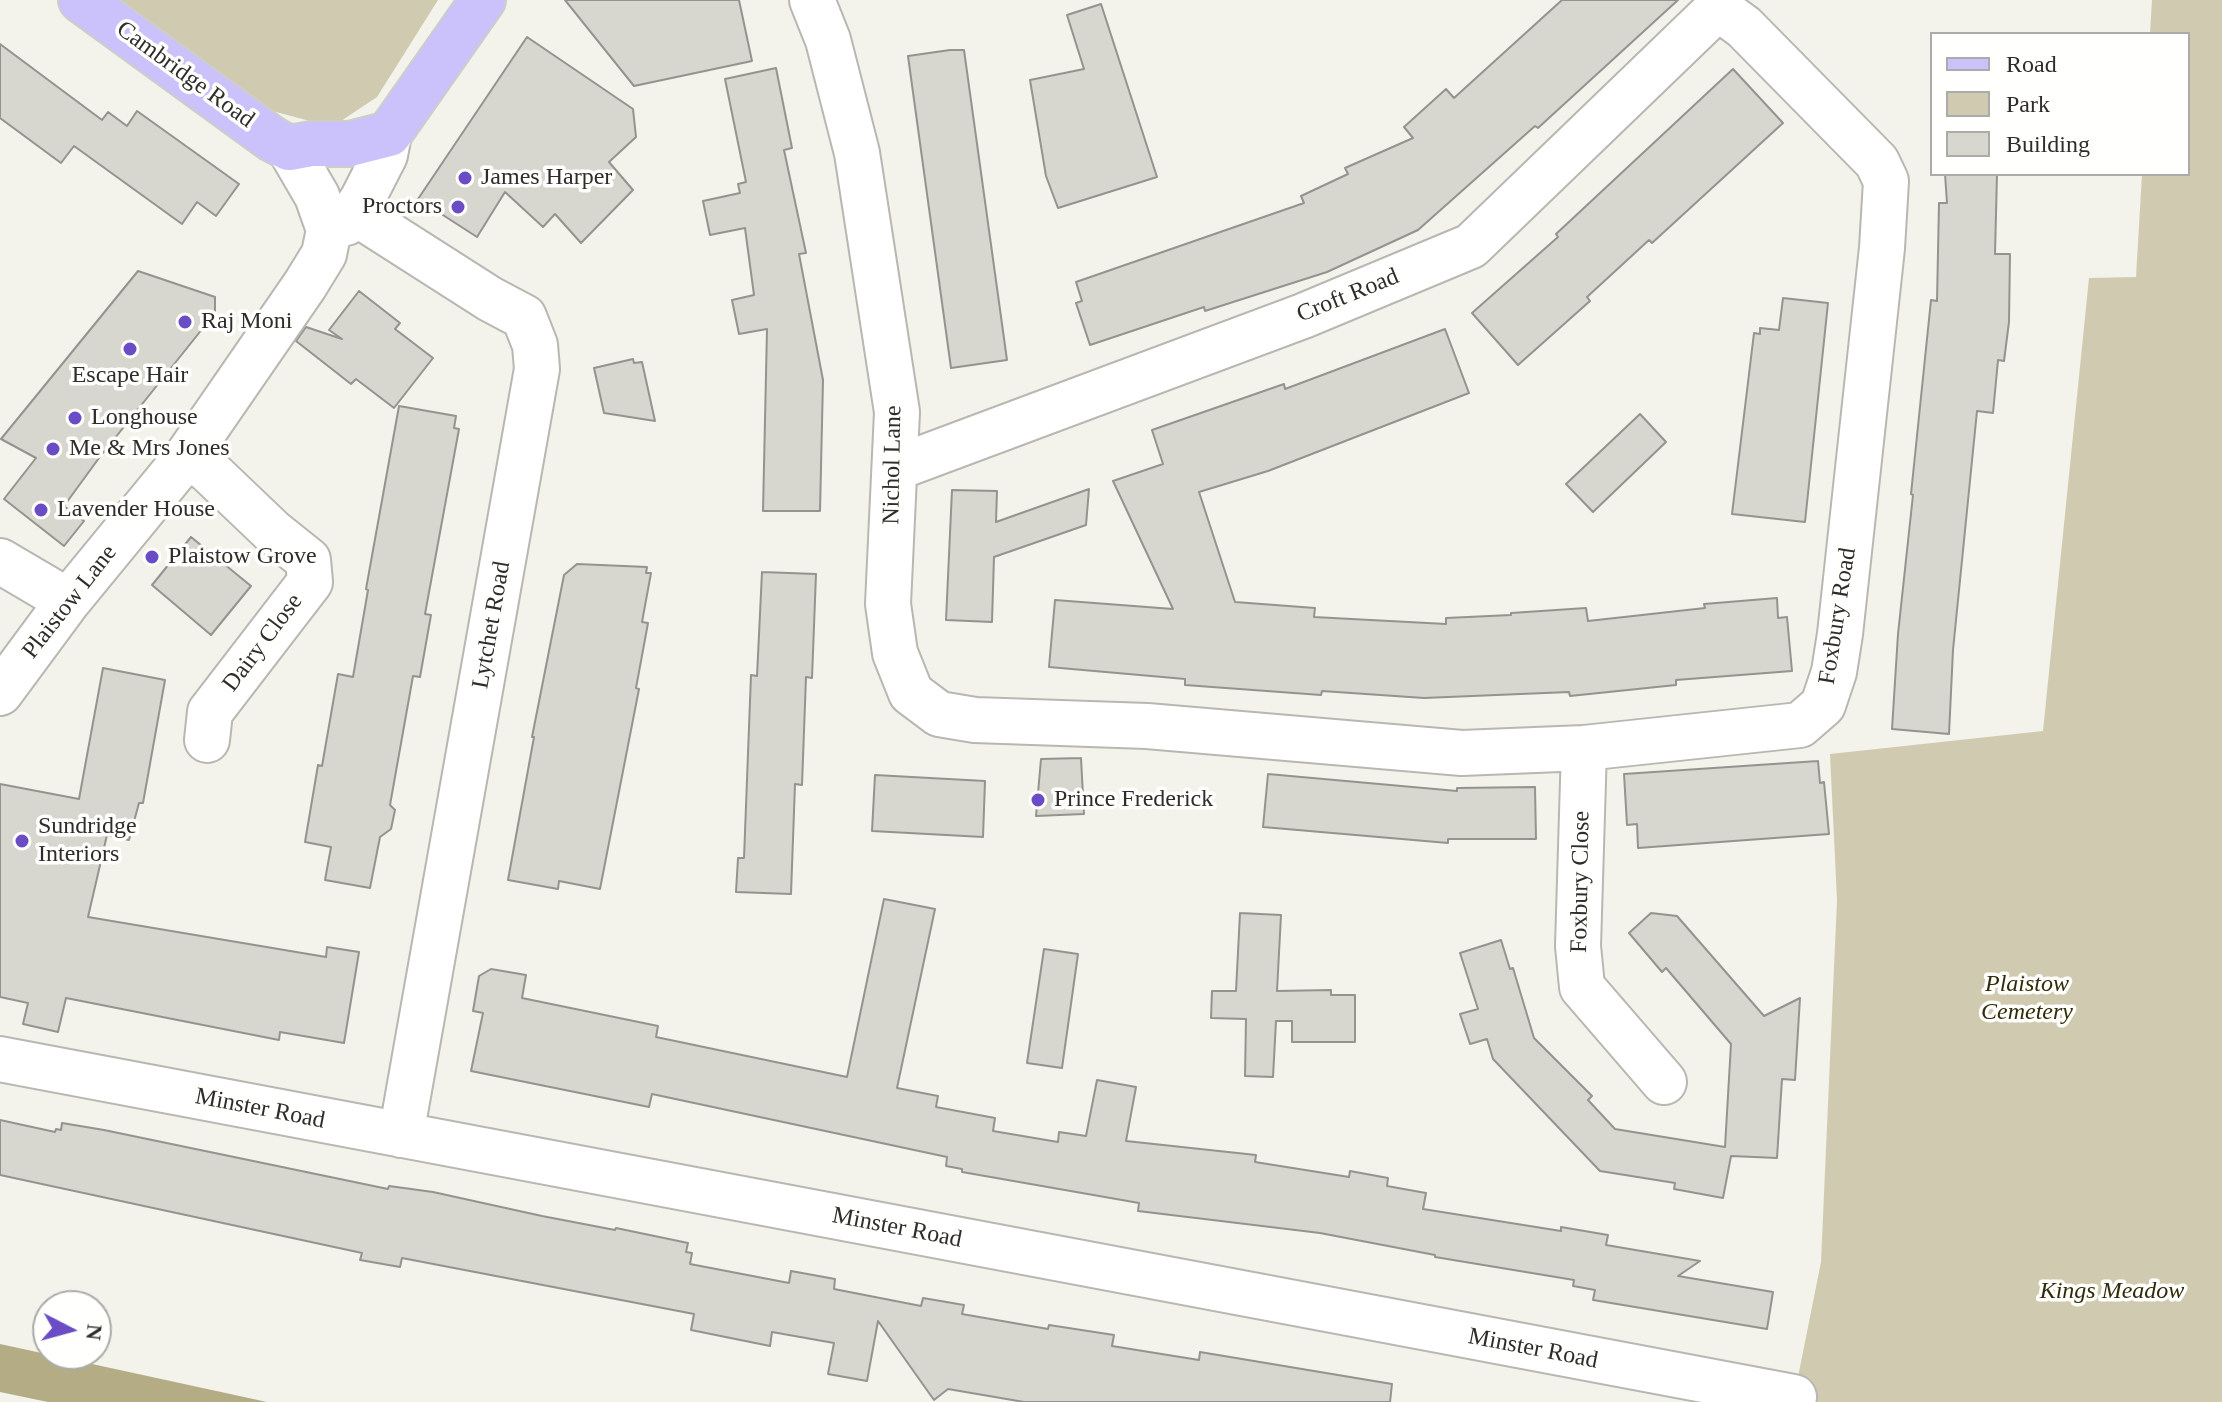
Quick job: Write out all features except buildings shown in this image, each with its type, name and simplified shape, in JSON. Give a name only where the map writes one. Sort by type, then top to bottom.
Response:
[{"type":"main road","name":"Cambridge Road","points":[[81,0],[272,139],[289,148]]},
{"type":"main road","points":[[289,148],[311,144],[350,144],[389,134],[483,0]]},
{"type":"street","name":"Nichol Lane","points":[[812,0],[828,40],[857,153],[897,412],[888,604],[895,653],[911,693],[939,714],[975,720],[1147,726]]},
{"type":"street","name":"Croft Road","points":[[896,468],[1303,316],[1471,246],[1719,4]]},
{"type":"street","name":"Foxbury Road","points":[[1147,726],[1462,753],[1584,748],[1800,725],[1823,705],[1834,672],[1880,263],[1886,181],[1877,162],[1719,4]]},
{"type":"street","points":[[329,230],[345,224],[362,200],[385,155],[389,134]]},
{"type":"street","name":"Cambridge Road","points":[[289,148],[317,196],[329,230]]},
{"type":"street","name":"Lytchet Road","points":[[362,200],[371,223],[490,299],[524,317],[535,345],[537,369],[401,1135]]},
{"type":"street","name":"Plaistow Lane","points":[[0,693],[68,601],[187,456],[305,285],[324,254],[329,230]]},
{"type":"street","name":"Dairy Close","points":[[187,456],[208,470],[273,532],[308,560],[310,582],[210,712],[207,740]]},
{"type":"street","points":[[0,561],[68,601]]},
{"type":"street","name":"Foxbury Close","points":[[1584,748],[1578,946],[1582,987],[1664,1082]]},
{"type":"street","name":"Minster Road","points":[[0,1059],[1794,1397]]},
{"type":"green space","points":[[117,0],[438,0],[377,97],[332,127],[265,109]]},
{"type":"green space","name":"Plaistow Cemetery","points":[[2152,0],[2222,0],[2222,1402],[1793,1402],[1821,1262],[1837,900],[1830,754],[2043,731],[2089,278],[2136,277],[2142,176],[2190,176],[2190,32],[2150,32]]},
{"type":"shaded area","points":[[0,1344],[32,1351],[32,1370],[112,1368],[267,1402],[48,1402],[0,1392]]},
{"type":"place","name":"James Harper","points":[[465,178]]},
{"type":"place","name":"Proctors","points":[[458,207]]},
{"type":"place","name":"Raj Moni","points":[[185,322]]},
{"type":"place","name":"Escape Hair","points":[[130,349]]},
{"type":"place","name":"Longhouse","points":[[75,418]]},
{"type":"place","name":"Me & Mrs Jones","points":[[53,449]]},
{"type":"place","name":"Lavender House","points":[[41,510]]},
{"type":"place","name":"Plaistow Grove","points":[[152,557]]},
{"type":"place","name":"Prince Frederick","points":[[1038,800]]},
{"type":"place","name":"Sundridge Interiors","points":[[22,841]]},
{"type":"park label","name":"Kings Meadow","points":[[2112,1292]]}]
